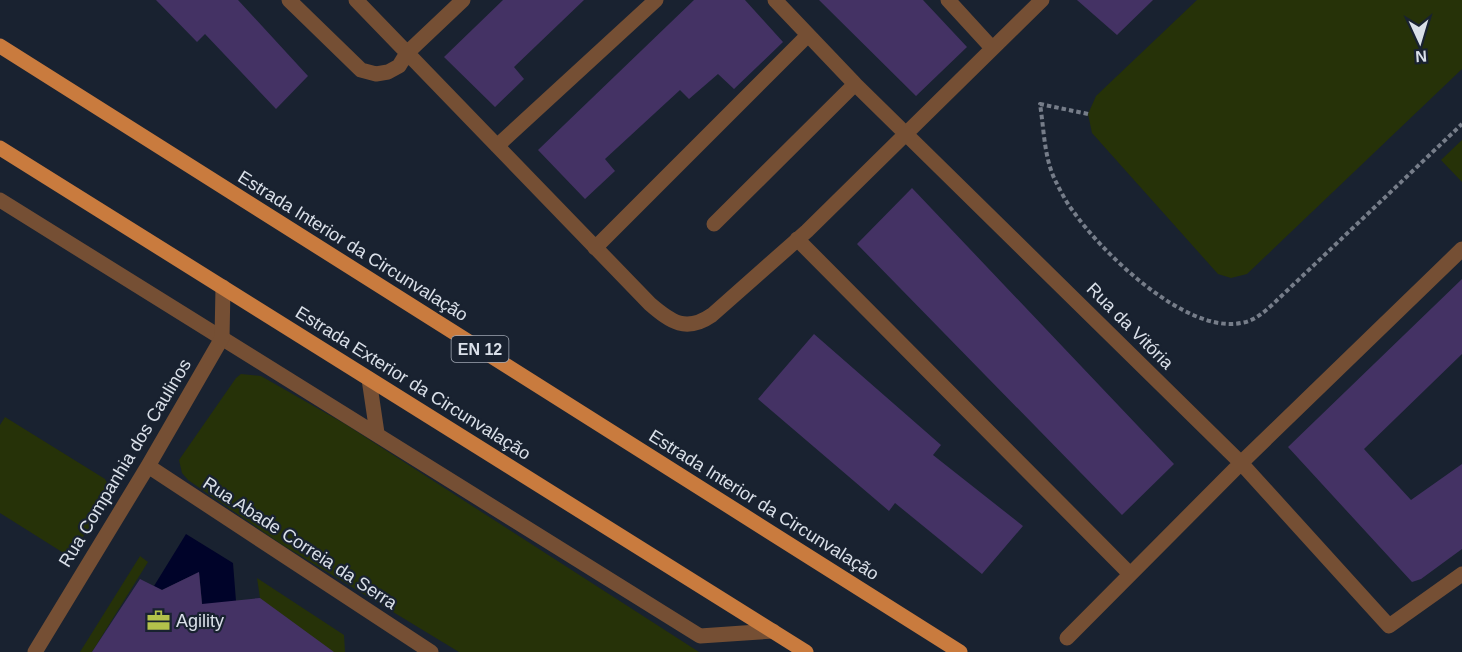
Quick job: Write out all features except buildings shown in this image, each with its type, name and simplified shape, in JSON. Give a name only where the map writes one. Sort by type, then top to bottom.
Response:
[{"type":"main road","name":"Estrada Interior da Circunvalação","points":[[0,46],[960,652]]},
{"type":"main road","name":"Estrada Exterior da Circunvalação","points":[[0,148],[806,652]]},
{"type":"street","points":[[289,0],[361,70],[376,74],[388,72],[399,66],[407,53],[463,0]]},
{"type":"street","points":[[356,0],[650,304],[668,319],[685,325],[700,323],[712,315],[797,239],[1042,0]]},
{"type":"street","points":[[497,146],[656,0]]},
{"type":"street","name":"Rua da Vitória","points":[[775,0],[855,84],[1241,463],[1389,626],[1462,574]]},
{"type":"street","points":[[948,0],[992,48]]},
{"type":"street","points":[[595,248],[808,35]]},
{"type":"street","points":[[714,224],[855,84]]},
{"type":"street","points":[[0,200],[700,636],[773,632]]},
{"type":"street","points":[[797,239],[1130,574]]},
{"type":"street","points":[[1067,638],[1241,463],[1462,249]]},
{"type":"street","name":"Rua Companhia dos Caulinos","points":[[35,652],[148,466],[222,338],[223,287]]},
{"type":"street","points":[[369,378],[377,433]]},
{"type":"street","name":"Rua Abade Correia da Serra","points":[[148,466],[431,652]]},
{"type":"path","points":[[1088,114],[1040,104],[1050,167],[1071,209],[1109,252],[1157,296],[1212,321],[1234,324],[1251,320],[1266,310],[1462,124]]},
{"type":"green space","points":[[1197,0],[1462,0],[1462,69],[1247,274],[1231,278],[1218,274],[1092,133],[1088,114],[1096,96]]},
{"type":"green space","points":[[1462,140],[1462,182],[1441,160]]},
{"type":"green space","points":[[241,374],[261,376],[345,424],[699,652],[459,652],[281,544],[188,480],[182,473],[179,460]]},
{"type":"green space","points":[[5,417],[107,482],[108,491],[105,503],[70,557],[0,513],[0,425]]},
{"type":"green space","points":[[140,556],[148,562],[92,652],[80,652]]},
{"type":"green space","points":[[257,578],[344,635],[345,652],[318,652],[260,598]]},
{"type":"water","points":[[186,534],[233,563],[240,652],[207,652],[199,572],[162,590],[154,586]]},
{"type":"place","name":"Agility","points":[[158,621]]}]
